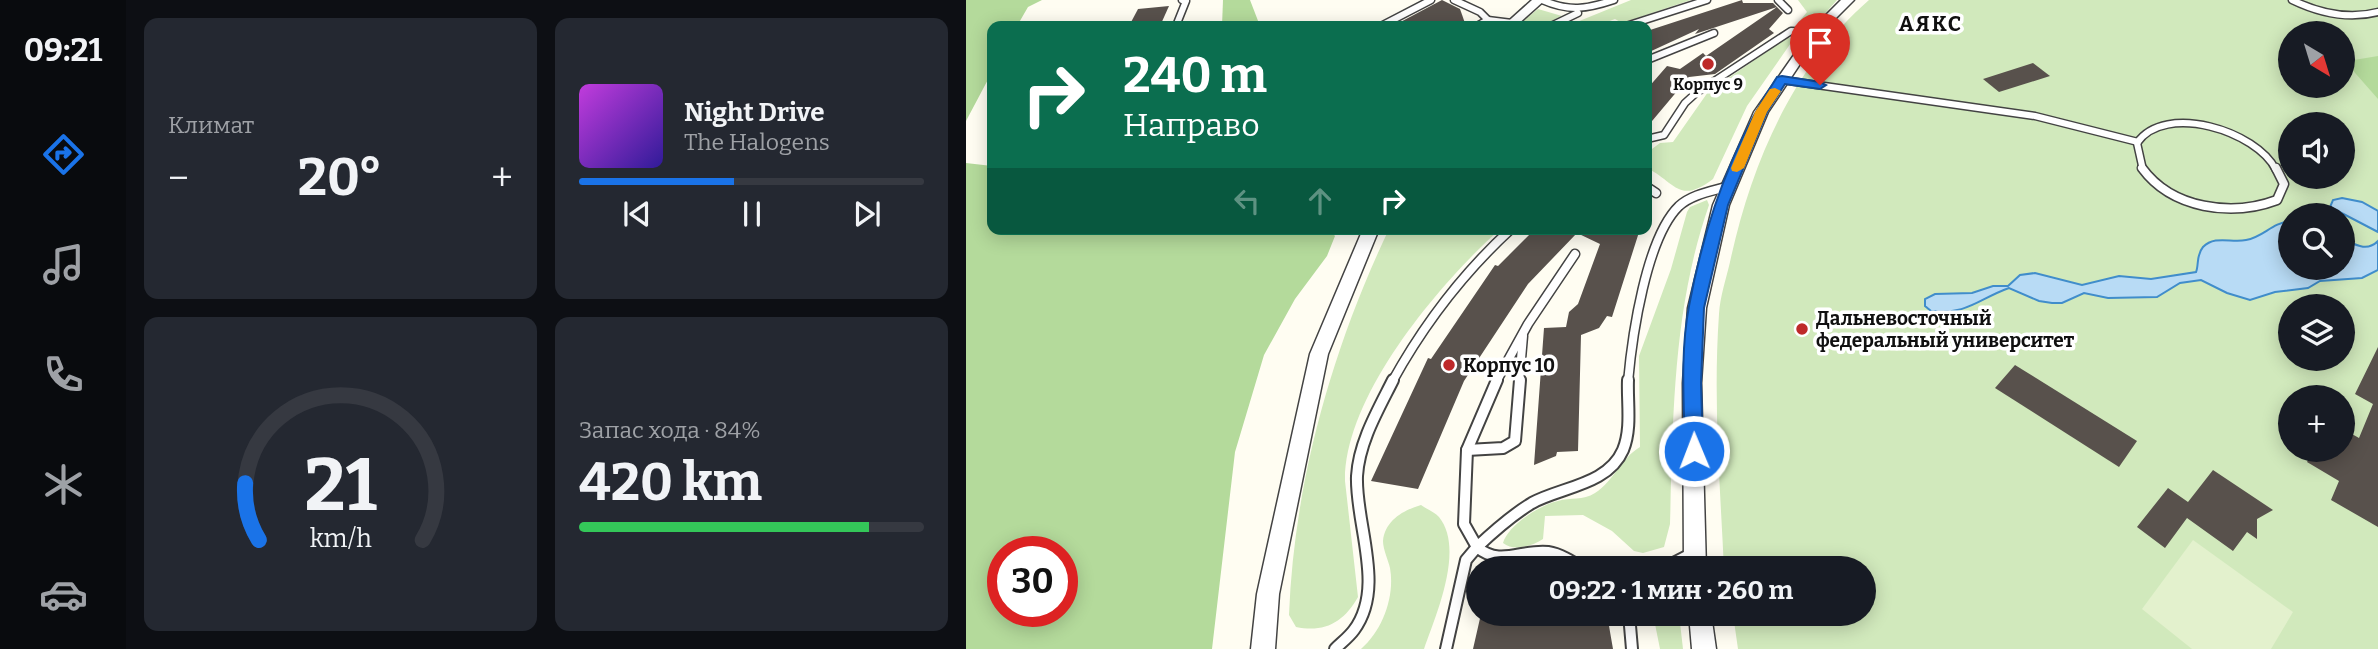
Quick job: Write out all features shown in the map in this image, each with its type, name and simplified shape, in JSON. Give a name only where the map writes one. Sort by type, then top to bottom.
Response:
[{"type":"street","points":[[1516,21],[1541,0]]},
{"type":"street","points":[[1694,556],[1692,383],[1696,308],[1721,205],[1761,112],[1816,32],[1848,0]]},
{"type":"street","points":[[1263,649],[1268,594],[1318,354],[1368,235]]},
{"type":"street","points":[[1701,626],[1704,649]]},
{"type":"lane","points":[[1178,21],[1186,1],[1182,0]]},
{"type":"lane","points":[[1391,21],[1431,0]]},
{"type":"lane","points":[[1454,0],[1493,21]]},
{"type":"lane","points":[[1541,0],[1578,13]]},
{"type":"lane","points":[[1561,21],[1614,0]]},
{"type":"lane","points":[[1642,21],[1707,0]]},
{"type":"lane","points":[[1778,0],[1788,10]]},
{"type":"lane","points":[[2292,0],[2335,14],[2355,16],[2378,12]]},
{"type":"lane","points":[[1652,138],[1664,135],[1685,103],[1696,93],[1791,31],[1816,32]]},
{"type":"lane","points":[[1652,58],[1714,33]]},
{"type":"lane","points":[[1652,63],[1658,55]]},
{"type":"lane","points":[[1782,80],[2035,116],[2137,142]]},
{"type":"lane","points":[[2171,124],[2216,128],[2246,141],[2270,158],[2278,168],[2283,187],[2280,196],[2262,208],[2233,211],[2198,205],[2167,190],[2144,172],[2136,152],[2137,142],[2148,130],[2171,124]]},
{"type":"lane","points":[[1446,649],[1466,560],[1477,547],[1500,523],[1540,499],[1597,478],[1613,466],[1620,456],[1626,437],[1632,339],[1649,271],[1667,221],[1680,204],[1701,194],[1729,186]]},
{"type":"lane","points":[[1652,190],[1656,193]]},
{"type":"lane","points":[[1335,649],[1350,638],[1363,618],[1370,586],[1355,477],[1362,447],[1402,360],[1446,297],[1504,235]]},
{"type":"lane","points":[[1490,556],[1484,555],[1477,547],[1464,524],[1467,450],[1495,383],[1523,332],[1575,254]]},
{"type":"lane","points":[[1467,450],[1503,448],[1515,441],[1523,332]]},
{"type":"lane","points":[[1522,556],[1543,552],[1564,556]]},
{"type":"lane","points":[[1630,626],[1632,649]]},
{"type":"green space","points":[[966,0],[1042,0],[1028,7],[1020,21],[987,21],[987,81],[966,121]]},
{"type":"green space","points":[[1223,0],[1250,0],[1258,21],[1222,21]]},
{"type":"green space","points":[[1631,0],[1691,0],[1628,21],[1579,21]]},
{"type":"green space","points":[[1798,0],[1837,0],[1813,27],[1798,23],[1807,12]]},
{"type":"green space","name":"Дальневосточный федеральный университет","points":[[1869,0],[2378,0],[2378,649],[1738,649],[1735,626],[1876,626],[1876,556],[1723,556],[1717,378],[1717,346],[1723,288],[1739,226],[1763,154],[1778,120],[1818,56]]},
{"type":"green space","points":[[1538,9],[1562,16],[1552,21],[1523,21]]},
{"type":"green space","points":[[1788,37],[1793,40],[1747,106],[1713,179],[1702,187],[1685,191],[1652,171],[1652,149],[1660,143],[1673,142],[1708,92]]},
{"type":"green space","points":[[2378,56],[2378,99],[2356,74],[2356,60]]},
{"type":"green space","points":[[966,163],[987,165],[987,235],[1334,235],[1327,256],[1295,299],[1264,355],[1235,452],[1212,649],[966,649]]},
{"type":"green space","points":[[1707,200],[1709,205],[1688,283],[1677,363],[1670,524],[1664,547],[1643,553],[1634,551],[1612,531],[1583,515],[1545,516],[1543,539],[1523,547],[1507,546],[1503,543],[1511,529],[1534,511],[1551,503],[1595,493],[1640,447],[1639,356],[1671,269],[1687,212],[1690,207]]},
{"type":"green space","points":[[1386,235],[1494,235],[1424,310],[1378,378],[1360,414],[1349,448],[1345,481],[1358,597],[1353,606],[1333,624],[1316,628],[1296,627],[1289,615],[1292,565],[1308,466],[1334,369]]},
{"type":"green space","points":[[1421,505],[1439,517],[1446,530],[1449,546],[1446,582],[1424,649],[1361,649],[1376,632],[1389,601],[1390,568],[1383,544],[1387,527],[1396,517]]},
{"type":"green space","points":[[2193,540],[2293,612],[2271,649],[2192,649],[2142,609]]},
{"type":"green space","points":[[1655,626],[1680,626],[1683,649],[1660,649]]},
{"type":"water","points":[[2342,198],[2362,202],[2378,211],[2378,232],[2355,220],[2355,203],[2332,203],[2333,200]]},
{"type":"water","points":[[2278,224],[2278,280],[2334,280],[2320,281],[2308,288],[2275,292],[2250,300],[2227,293],[2201,280],[2180,283],[2157,297],[2108,298],[2084,293],[2062,303],[2052,303],[2039,301],[2009,288],[1954,311],[1931,311],[1925,306],[1925,299],[1935,294],[1972,293],[1993,286],[2008,286],[2020,275],[2035,273],[2082,285],[2119,276],[2151,279],[2196,272],[2199,253],[2208,243],[2218,240],[2240,241],[2258,236]]},
{"type":"water","points":[[2378,241],[2378,270],[2355,278],[2355,244],[2366,247]]},
{"type":"building","points":[[1442,0],[1460,9],[1464,21],[1402,21]]},
{"type":"building","points":[[1742,0],[1743,3],[1773,3],[1777,7],[1695,34],[1699,29],[1652,51],[1652,29]]},
{"type":"building","points":[[1169,6],[1162,21],[1132,21],[1138,9]]},
{"type":"building","points":[[1777,7],[1783,13],[1769,29],[1774,33],[1715,74],[1689,77],[1652,121],[1652,83],[1667,66],[1680,69],[1703,53],[1706,56]]},
{"type":"building","points":[[2033,63],[2050,76],[1999,92],[1983,79]]},
{"type":"building","name":"Корпус 10","points":[[1529,235],[1575,235],[1528,284],[1464,381],[1418,489],[1371,481],[1428,358],[1431,359],[1495,265],[1498,266]]},
{"type":"building","name":"Корпус 10","points":[[1581,235],[1638,235],[1612,317],[1607,316],[1599,328],[1581,335],[1578,451],[1557,452],[1556,456],[1534,465],[1544,328],[1566,327],[1569,312],[1578,304],[1600,244]]},
{"type":"building","points":[[2378,347],[2378,527],[2331,500],[2339,481],[2307,462],[2355,462],[2355,436],[2359,438],[2373,404],[2355,394]]},
{"type":"building","points":[[2015,365],[2137,441],[2119,467],[1995,388]]},
{"type":"building","points":[[2213,470],[2273,510],[2257,519],[2257,539],[2247,532],[2233,551],[2187,518],[2165,548],[2137,527],[2168,488],[2188,502]]},
{"type":"building","points":[[1478,626],[1609,626],[1613,649],[1473,649]]},
{"type":"slow traffic","points":[[1737,168],[1761,112],[1775,91]]},
{"type":"place","name":"Корпус 9","points":[[1708,64]]},
{"type":"place","name":"Дальневосточный федеральный университет","points":[[1802,329]]},
{"type":"place","name":"Корпус 10","points":[[1449,365]]},
{"type":"district","name":"АЯКС","points":[[1931,24]]},
{"type":"route","points":[[1694,451],[1692,383],[1696,308],[1721,205],[1761,112],[1782,80],[1820,85]]}]
